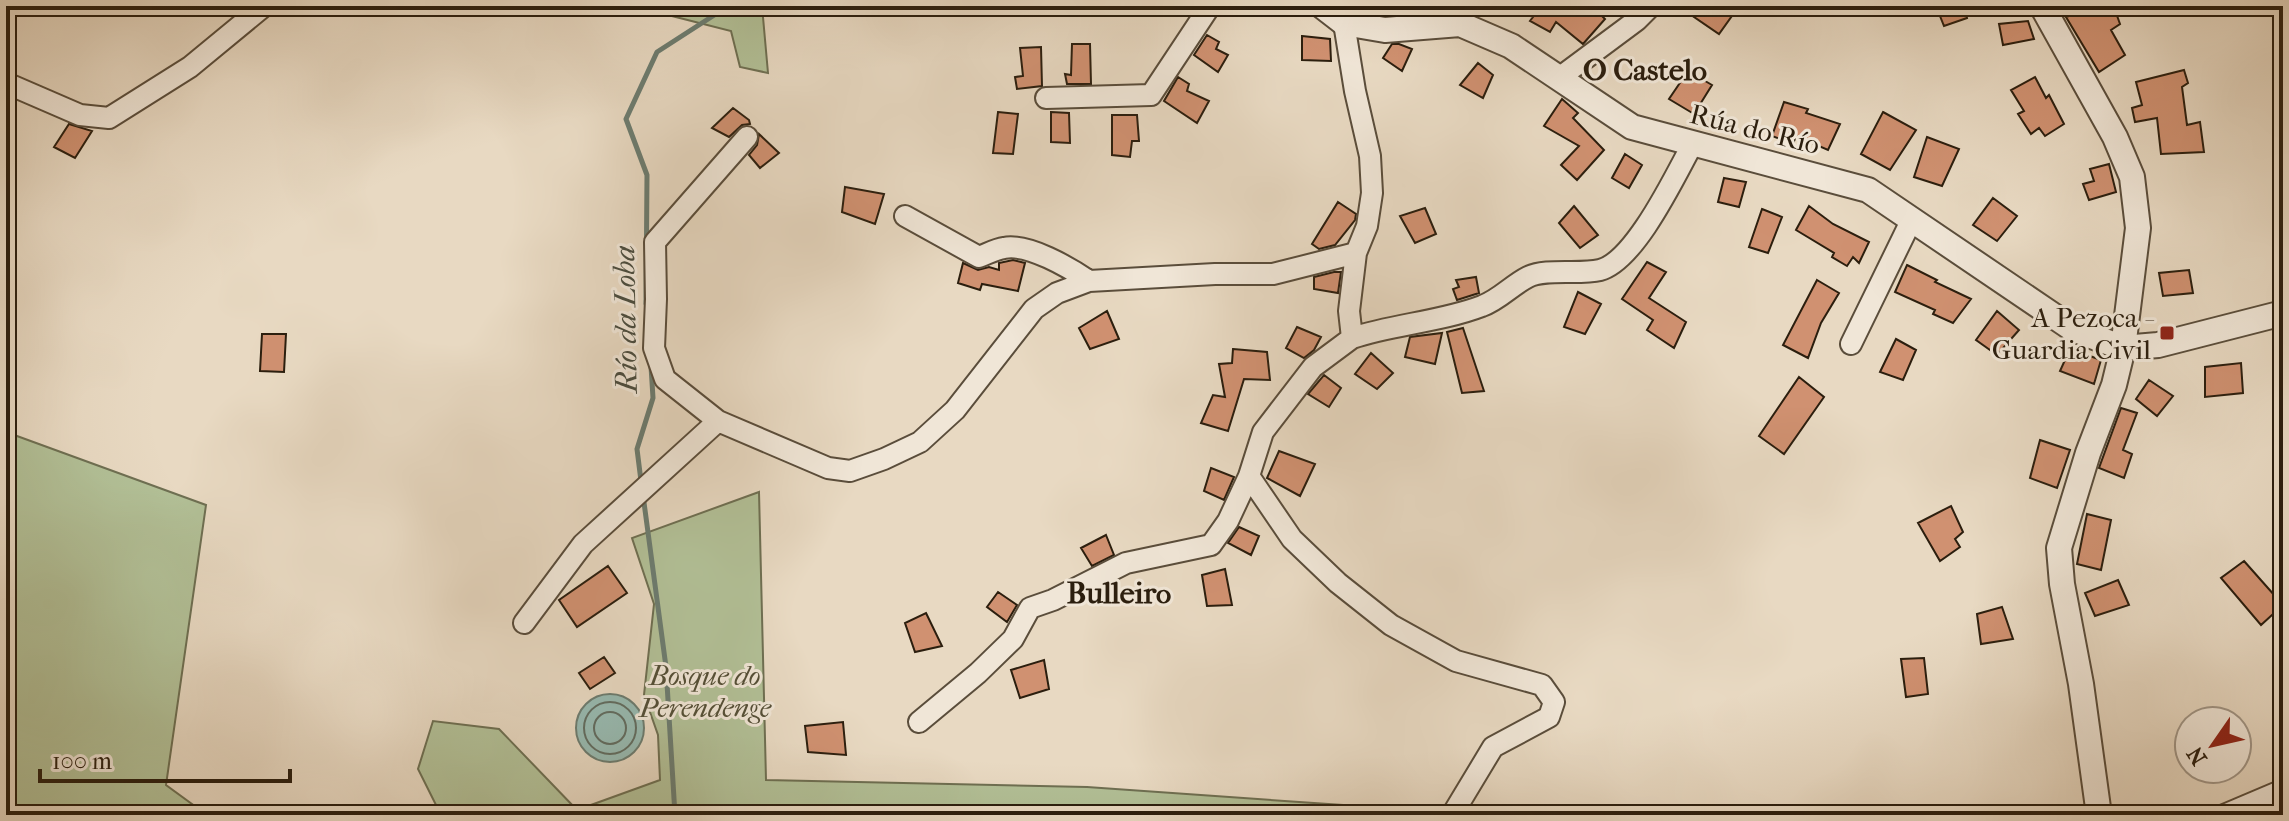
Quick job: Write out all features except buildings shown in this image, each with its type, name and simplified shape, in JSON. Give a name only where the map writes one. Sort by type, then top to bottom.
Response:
[{"type":"street","points":[[6,83],[80,115],[109,118],[190,67],[264,6]]},
{"type":"street","points":[[1046,98],[1151,95],[1210,6]]},
{"type":"street","name":"Rúa do Río","points":[[1322,6],[1344,23],[1385,30],[1460,24],[1511,46],[1632,127],[1868,190],[2073,329],[2123,348]]},
{"type":"street","points":[[1559,78],[1651,6]]},
{"type":"street","points":[[2042,6],[2115,137],[2132,177],[2138,228],[2123,348],[2114,385],[2088,453],[2059,548],[2099,815]]},
{"type":"street","points":[[1344,23],[1370,156],[1372,193],[1367,226],[1356,253],[1349,311],[1352,338]]},
{"type":"street","points":[[747,137],[655,242],[654,348],[665,379],[718,421],[828,468],[850,471],[920,442],[955,410],[1034,309],[1057,293],[1089,281],[1273,274],[1356,253]]},
{"type":"street","points":[[919,722],[1013,639],[1030,608],[1053,600],[1126,563],[1211,545],[1228,521],[1249,476],[1263,432],[1313,367],[1352,338],[1485,306],[1530,275],[1602,270],[1625,255],[1654,213],[1692,145]]},
{"type":"street","points":[[905,216],[979,257],[1006,247],[1027,251],[1065,265],[1089,281]]},
{"type":"street","points":[[1851,344],[1912,219]]},
{"type":"street","points":[[2123,348],[2158,345],[2283,313]]},
{"type":"street","points":[[524,623],[583,544],[718,421]]},
{"type":"street","points":[[1249,476],[1292,539],[1338,583],[1391,625],[1456,661],[1542,685],[1554,702],[1549,717],[1493,747],[1452,815]]},
{"type":"street","points":[[2224,815],[2283,790]]},
{"type":"green space","points":[[672,6],[762,6],[768,73],[740,67],[731,31],[668,15]]},
{"type":"green space","points":[[6,432],[206,505],[166,785],[207,815],[6,815]]},
{"type":"green space","name":"Bosque do Perendenge","points":[[759,492],[766,780],[1087,787],[1357,806],[1357,815],[441,815],[418,769],[433,721],[499,729],[577,810],[660,780],[658,735],[644,695],[654,604],[632,538]]},
{"type":"water","points":[[610,694],[634,704],[644,728],[634,752],[610,762],[586,752],[576,728],[586,704]]},
{"type":"waterway","name":"Río da Loba","points":[[646,304],[647,175],[626,119],[657,52],[719,12],[721,6]]},
{"type":"waterway","name":"Río da Loba","points":[[641,481],[637,449],[653,398],[651,366]]},
{"type":"waterway","name":"Río da Loba","points":[[643,495],[666,667],[675,815]]},
{"type":"place","name":"A Pezoca - Guardia Civil","points":[[2167,333]]},
{"type":"district","name":"O Castelo","points":[[1645,70]]},
{"type":"district","name":"Bulleiro","points":[[1119,593]]}]
